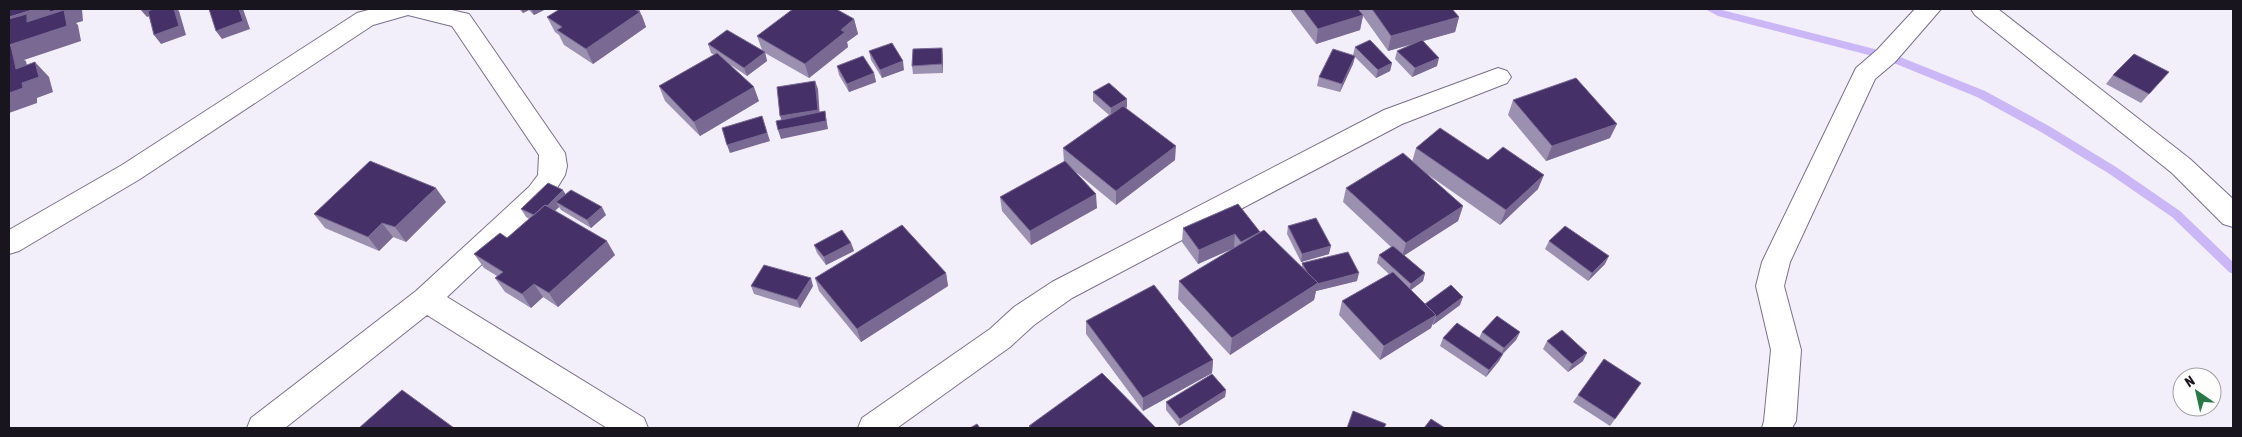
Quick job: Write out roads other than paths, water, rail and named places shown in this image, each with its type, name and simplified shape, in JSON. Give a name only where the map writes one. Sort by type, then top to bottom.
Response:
[{"type":"street","points":[[9,243],[132,172],[365,19],[401,9]]},
{"type":"street","points":[[262,428],[426,299],[539,194],[551,179],[555,167],[552,152],[460,20],[414,9]]},
{"type":"street","points":[[1777,428],[1780,420],[1786,350],[1770,286],[1776,262],[1865,74],[1886,56],[1930,9]]},
{"type":"street","points":[[1983,9],[2181,166],[2233,216]]},
{"type":"street","points":[[873,428],[1000,338],[1024,316],[1062,290],[1393,117],[1498,77]]},
{"type":"street","points":[[426,299],[633,428]]},
{"type":"waterway","points":[[1710,9],[1718,13],[1886,56],[1981,94],[2045,129],[2112,170],[2176,214],[2233,269]]}]
